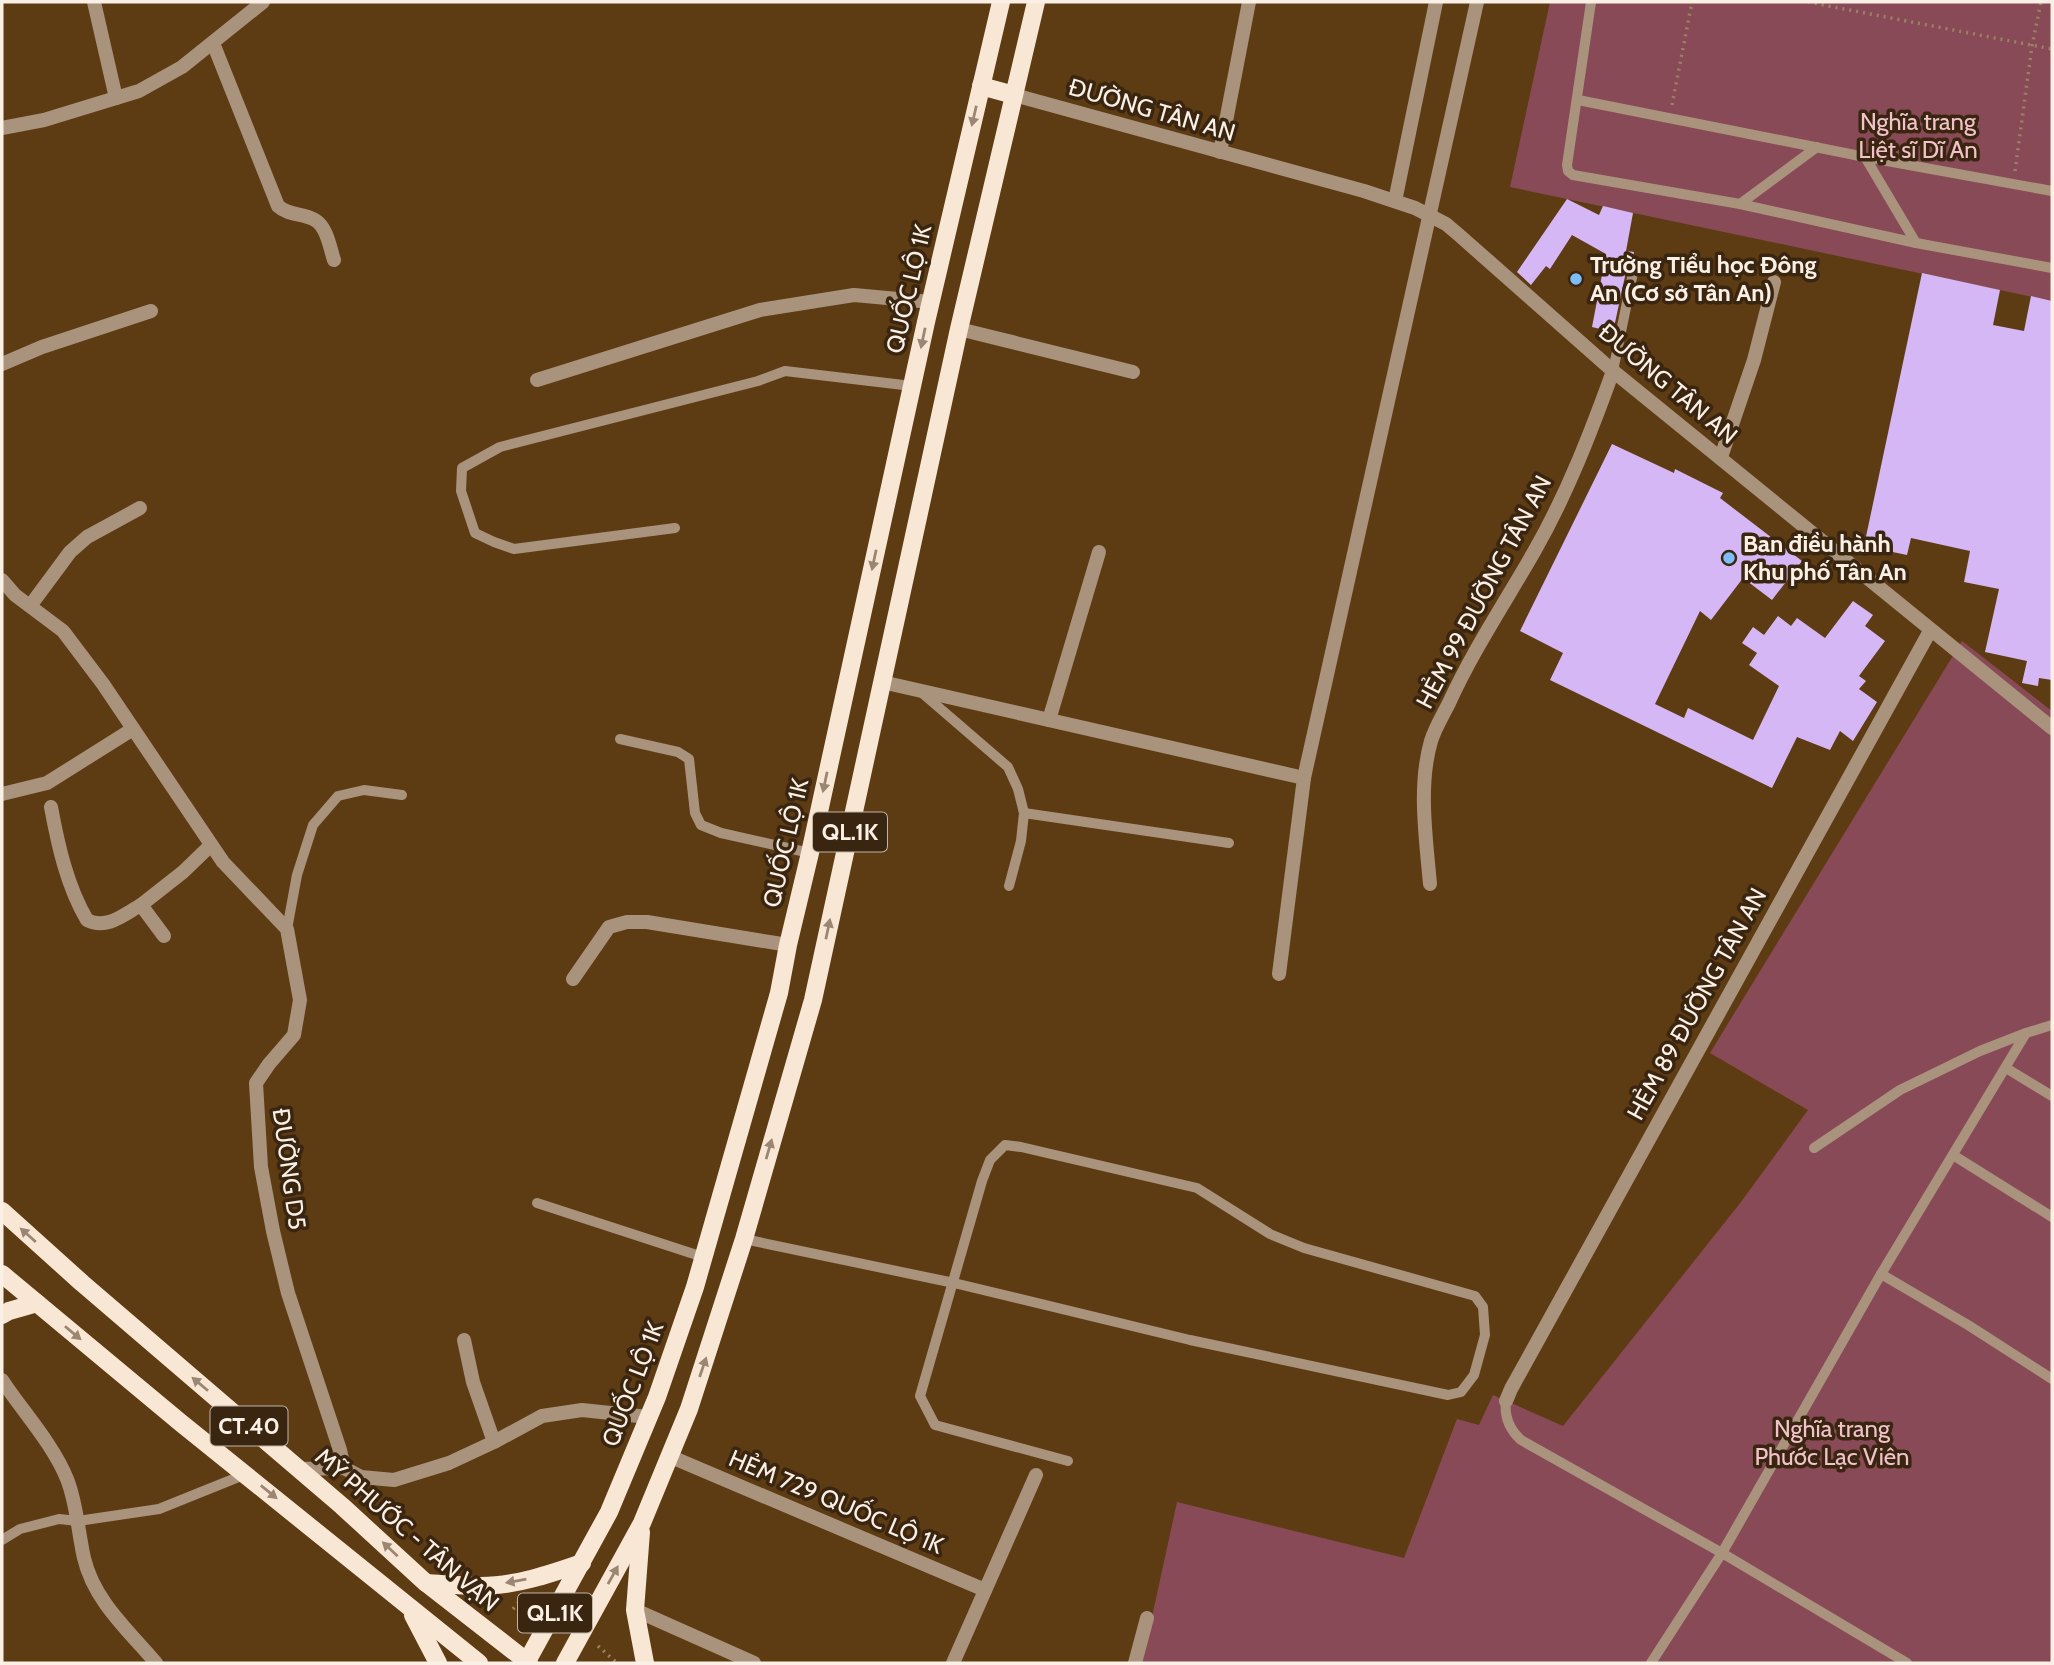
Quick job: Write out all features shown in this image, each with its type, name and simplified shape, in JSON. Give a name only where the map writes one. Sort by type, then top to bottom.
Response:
[{"type":"main road","name":"QUỐC LỘ 1K","points":[[527,1663],[609,1512],[648,1417],[695,1287],[779,993],[912,386],[1001,2]]},
{"type":"main road","name":"QL.1K","points":[[565,1663],[642,1523],[692,1397],[744,1239],[813,1000],[959,329],[1036,2]]},
{"type":"main road","points":[[981,86],[1014,95]]},
{"type":"main road","name":"MỸ PHƯỚC - TÂN VẠN","points":[[2,1211],[426,1583],[527,1663]]},
{"type":"main road","name":"CT.40","points":[[2,1274],[181,1423],[479,1663]]},
{"type":"main road","points":[[2,1315],[37,1303]]},
{"type":"main road","points":[[642,1523],[635,1611],[645,1663]]},
{"type":"main road","points":[[426,1583],[482,1586],[510,1583],[541,1577],[582,1563]]},
{"type":"main road","points":[[408,1606],[438,1663]]},
{"type":"street","points":[[94,2],[116,98]]},
{"type":"street","points":[[2,128],[44,120],[139,91],[182,67],[263,2]]},
{"type":"street","points":[[1220,152],[1249,2]]},
{"type":"street","points":[[1395,201],[1436,2]]},
{"type":"street","points":[[1279,974],[1304,778],[1477,2]]},
{"type":"street","points":[[213,43],[278,206],[285,212],[314,219],[321,225],[334,260]]},
{"type":"street","name":"ĐƯỜNG TÂN AN","points":[[1014,95],[1395,201],[1446,224],[1613,371],[2052,728]]},
{"type":"street","points":[[1721,457],[1754,360],[1774,282]]},
{"type":"street","points":[[537,380],[760,310],[854,295],[931,302]]},
{"type":"street","points":[[2,364],[42,347],[151,311]]},
{"type":"street","points":[[959,329],[1133,372]]},
{"type":"street","name":"HẺM 99 ĐƯỜNG TÂN AN","points":[[1430,884],[1423,816],[1431,741],[1463,672],[1561,501],[1613,371]]},
{"type":"street","points":[[30,606],[70,552],[88,537],[140,508]]},
{"type":"street","points":[[1049,720],[1099,552]]},
{"type":"street","points":[[2,580],[15,595],[63,631],[103,684],[223,862],[287,929]]},
{"type":"street","name":"HẺM 89 ĐƯỜNG TÂN AN","points":[[1506,1401],[1930,631]]},
{"type":"street","points":[[882,682],[1304,778]]},
{"type":"street","points":[[2,794],[47,783],[134,729]]},
{"type":"street","points":[[51,807],[58,844],[79,907],[87,919],[100,924],[110,923],[141,905],[183,872],[211,845]]},
{"type":"street","points":[[141,905],[164,936]]},
{"type":"street","points":[[573,979],[609,928],[627,922],[647,922],[788,945]]},
{"type":"street","name":"ĐƯỜNG D5","points":[[287,929],[300,1000],[294,1035],[256,1083],[261,1167],[288,1293],[344,1468]]},
{"type":"street","points":[[464,1340],[473,1382],[494,1442]]},
{"type":"street","points":[[2,1380],[47,1444],[67,1479],[78,1521],[84,1560],[100,1598],[156,1663]]},
{"type":"street","points":[[299,1469],[344,1468],[361,1477],[394,1480],[449,1463],[542,1416],[582,1410],[648,1417]]},
{"type":"street","name":"HẺM 729 QUỐC LỘ 1K","points":[[669,1456],[985,1590]]},
{"type":"street","points":[[953,1663],[1037,1475]]},
{"type":"street","points":[[635,1611],[754,1663]]},
{"type":"street","points":[[1135,1663],[1147,1618]]},
{"type":"lane","points":[[1591,2],[1567,164],[1568,171],[1573,175],[1740,204],[1916,243],[2052,268]]},
{"type":"lane","points":[[1578,100],[2052,191]]},
{"type":"lane","points":[[1740,204],[1817,147]]},
{"type":"lane","points":[[1865,157],[1916,243]]},
{"type":"lane","points":[[1613,371],[1634,268]]},
{"type":"lane","points":[[675,528],[514,548],[475,533],[461,491],[462,468],[500,447],[758,381],[785,371],[912,386]]},
{"type":"lane","points":[[918,690],[1008,767],[1018,789],[1024,813],[1021,841],[1009,886]]},
{"type":"lane","points":[[621,739],[678,752],[689,760],[695,813],[701,825],[721,833],[810,853]]},
{"type":"lane","points":[[287,929],[297,875],[313,825],[338,796],[364,790],[402,795]]},
{"type":"lane","points":[[1024,813],[1228,843]]},
{"type":"lane","points":[[1814,1148],[1900,1090],[1980,1051],[2026,1032],[2052,1025]]},
{"type":"lane","points":[[1651,1663],[1722,1553],[1881,1274],[2026,1032]]},
{"type":"lane","points":[[2006,1068],[2052,1096]]},
{"type":"lane","points":[[744,1239],[954,1283],[1190,1340],[1448,1395],[1461,1392],[1474,1375],[1485,1335],[1483,1307],[1475,1296],[1304,1248],[1270,1234],[1197,1188],[1004,1145],[990,1160],[982,1181],[954,1283],[920,1396],[935,1425],[1068,1461]]},
{"type":"lane","points":[[1953,1155],[2052,1217]]},
{"type":"lane","points":[[537,1203],[703,1257]]},
{"type":"lane","points":[[1881,1274],[2052,1379]]},
{"type":"lane","points":[[1506,1401],[1506,1419],[1521,1440],[1722,1553],[1907,1663]]},
{"type":"lane","points":[[2,1540],[20,1529],[59,1519],[78,1521],[159,1509],[246,1474]]},
{"type":"path","points":[[1670,117],[1692,2]]},
{"type":"path","points":[[1808,2],[2052,49]]},
{"type":"path","points":[[2013,184],[2032,46],[2041,2]]},
{"type":"path","points":[[513,1609],[522,1599],[534,1604]]},
{"type":"path","points":[[598,1646],[621,1663]]},
{"type":"green space","name":"Nghĩa trang Liệt sĩ Dĩ An","points":[[1550,2],[2052,2],[2052,301],[1510,187]]},
{"type":"green space","name":"Nghĩa trang Phước Lạc Viên","points":[[1962,641],[2052,711],[2052,1663],[1142,1663],[1177,1502],[1404,1558],[1457,1419],[1479,1425],[1493,1395],[1563,1426],[1741,1202],[1808,1110],[1710,1053]]},
{"type":"building","points":[[1567,199],[1599,215],[1603,206],[1633,213],[1626,251],[1634,252],[1627,267],[1613,332],[1592,327],[1606,254],[1572,235],[1550,269],[1546,266],[1531,285],[1517,272]]},
{"type":"building","points":[[1922,273],[2000,290],[1993,325],[2024,331],[2031,296],[2052,301],[2052,680],[2039,678],[2038,686],[2022,683],[2027,661],[1985,652],[1999,589],[1964,582],[1970,551],[1911,538],[1907,555],[1864,546]]},
{"type":"building","points":[[1612,444],[1674,473],[1675,469],[1723,493],[1720,498],[1802,561],[1772,600],[1743,578],[1711,620],[1700,611],[1655,704],[1684,718],[1688,708],[1753,740],[1779,686],[1749,665],[1757,653],[1742,643],[1753,627],[1764,635],[1778,616],[1791,626],[1797,618],[1825,638],[1853,601],[1873,615],[1865,626],[1885,641],[1859,676],[1866,681],[1859,689],[1877,702],[1853,741],[1840,731],[1830,750],[1797,737],[1772,788],[1550,680],[1563,653],[1520,631]]},
{"type":"place","name":"Trường Tiểu học Đông An (Cơ sở Tân An)","points":[[1576,279]]},
{"type":"place","name":"Ban điều hành Khu phố Tân An","points":[[1729,558]]}]
